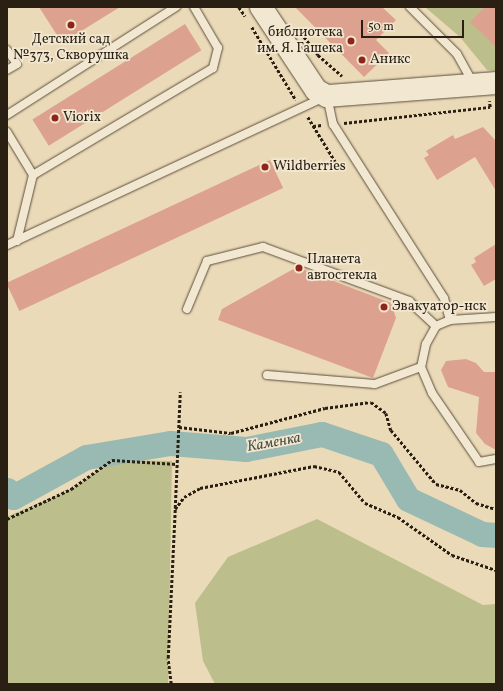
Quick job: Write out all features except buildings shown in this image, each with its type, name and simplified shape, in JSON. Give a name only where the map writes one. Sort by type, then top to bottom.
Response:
[{"type":"street","points":[[261,7],[313,86],[327,96],[488,88]]},
{"type":"lane","points":[[7,115],[176,7]]},
{"type":"lane","points":[[33,175],[214,68],[218,48],[194,7]]},
{"type":"lane","points":[[410,7],[488,88]]},
{"type":"lane","points":[[7,50],[17,64],[7,70]]},
{"type":"lane","points":[[7,245],[327,96],[333,124],[444,298],[450,320]]},
{"type":"lane","points":[[7,132],[33,175],[17,241]]},
{"type":"lane","points":[[187,309],[207,261],[263,246],[408,301],[436,326]]},
{"type":"lane","points":[[496,317],[450,320],[436,326],[426,344],[421,367],[432,393],[479,462],[496,459]]},
{"type":"lane","points":[[267,375],[375,384],[421,367]]},
{"type":"path","points":[[239,7],[298,102]]},
{"type":"path","points":[[296,25],[318,55],[341,76],[347,77]]},
{"type":"path","points":[[344,123],[490,107],[488,88]]},
{"type":"path","points":[[308,117],[338,166]]},
{"type":"path","points":[[313,126],[323,125]]},
{"type":"path","points":[[171,684],[168,658],[180,392]]},
{"type":"path","points":[[179,426],[231,433],[325,408],[371,402],[386,413],[391,430],[436,484],[460,490],[476,503],[496,509]]},
{"type":"path","points":[[7,519],[71,489],[112,460],[177,464]]},
{"type":"path","points":[[175,509],[184,497],[200,488],[314,466],[339,472],[365,503],[398,517],[452,555],[496,570]]},
{"type":"green space","points":[[425,7],[496,7],[496,71],[487,70],[460,37]]},
{"type":"green space","points":[[112,460],[172,461],[168,684],[7,684],[7,514],[9,516],[71,489]]},
{"type":"green space","points":[[317,519],[483,605],[496,604],[496,684],[215,684],[203,661],[195,603],[228,557]]},
{"type":"waterway","name":"Каменка","points":[[7,490],[13,497],[86,457],[170,443],[246,449],[322,434],[381,454],[408,499],[482,534],[496,535]]},
{"type":"place","name":"Детский сад №373, Скворушка","points":[[71,25]]},
{"type":"place","name":"библиотека им. Я. Гашека","points":[[351,41]]},
{"type":"place","name":"Аникс","points":[[362,60]]},
{"type":"place","name":"Viorix","points":[[55,118]]},
{"type":"place","name":"Wildberries","points":[[265,167]]},
{"type":"place","name":"Планета автостекла","points":[[299,268]]},
{"type":"place","name":"Эвакуатор-нск","points":[[384,307]]}]
